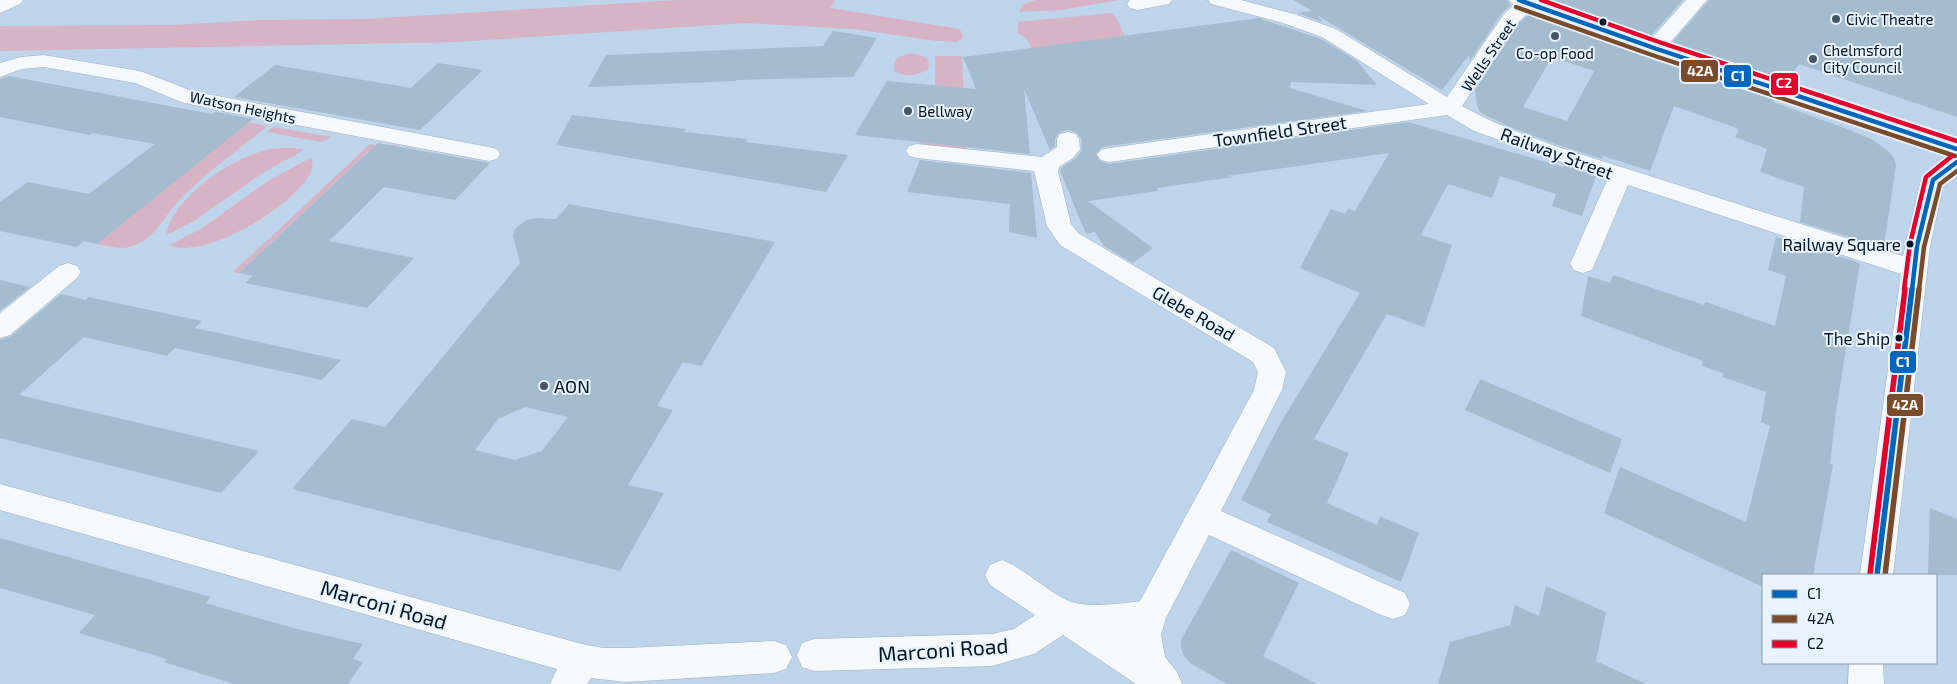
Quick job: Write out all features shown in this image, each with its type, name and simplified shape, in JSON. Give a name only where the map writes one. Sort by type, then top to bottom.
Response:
[{"type":"street","points":[[0,7],[13,0]]},
{"type":"street","points":[[1138,4],[1162,0]]},
{"type":"street","name":"Railway Street","points":[[1218,0],[1287,18],[1328,33],[1450,108],[1497,132],[1621,175],[1914,269]]},
{"type":"street","points":[[1654,48],[1697,0]]},
{"type":"street","points":[[1523,2],[1957,150]]},
{"type":"street","name":"Wells Street","points":[[1450,108],[1523,2]]},
{"type":"street","name":"Watson Heights","points":[[0,71],[9,66],[29,61],[44,61],[130,75],[140,77],[189,97],[489,154]]},
{"type":"street","name":"Townfield Street","points":[[1109,155],[1450,108]]},
{"type":"street","points":[[917,151],[1046,165],[1051,160],[1065,154],[1070,144],[1068,139]]},
{"type":"street","points":[[1877,574],[1917,246],[1933,180],[1957,162]]},
{"type":"street","name":"Glebe Road","points":[[1046,165],[1059,226],[1069,239],[1141,283],[1243,341],[1264,355],[1272,372],[1268,390],[1150,615],[1144,634],[1146,653],[1160,681]]},
{"type":"street","points":[[1583,264],[1621,175]]},
{"type":"street","points":[[0,328],[68,272]]},
{"type":"street","name":"Marconi Road","points":[[0,497],[575,672],[603,664],[626,665],[774,657]]},
{"type":"street","points":[[1202,517],[1393,604]]},
{"type":"street","points":[[1002,575],[1160,681]]},
{"type":"street","points":[[1063,616],[1112,621],[1150,615]]},
{"type":"street","name":"Marconi Road","points":[[814,655],[992,650],[1022,643],[1063,616]]},
{"type":"street","points":[[1866,664],[1866,684]]},
{"type":"shaded area","points":[[679,0],[836,0],[830,8],[960,29],[963,38],[957,42],[937,41],[854,29],[745,23],[456,42],[0,51],[0,26],[173,25],[261,20],[365,19]]},
{"type":"shaded area","points":[[1036,0],[1119,0],[1060,10],[1019,12],[1023,4]]},
{"type":"shaded area","points":[[1112,13],[1125,37],[1032,49],[1027,39],[1018,33],[1018,22]]},
{"type":"shaded area","points":[[909,54],[924,57],[928,61],[928,69],[912,75],[895,72],[894,64],[897,59]]},
{"type":"shaded area","points":[[935,56],[962,56],[966,151],[919,147],[935,85]]},
{"type":"shaded area","points":[[248,122],[268,126],[192,187],[176,203],[157,229],[145,240],[133,246],[123,248],[97,244]]},
{"type":"shaded area","points":[[273,127],[332,137],[321,142],[267,132]]},
{"type":"shaded area","points":[[370,144],[390,148],[392,145],[399,146],[391,154],[370,150],[239,273],[233,272]]},
{"type":"shaded area","points":[[293,148],[304,150],[261,174],[194,221],[166,235],[171,221],[180,207],[191,194],[220,171],[251,155],[266,150]]},
{"type":"shaded area","points":[[312,157],[312,168],[305,182],[291,197],[250,226],[205,245],[185,248],[170,245],[202,228],[268,181]]},
{"type":"building","points":[[1293,0],[1507,0],[1511,5],[1502,13],[1470,61],[1469,55],[1442,90],[1317,15],[1323,22],[1297,13],[1312,11]]},
{"type":"building","points":[[1543,0],[1683,0],[1649,38]]},
{"type":"building","points":[[1709,0],[1957,0],[1957,117],[1799,64],[1786,83],[1670,45]]},
{"type":"building","points":[[1530,13],[1776,97],[1773,102],[1873,140],[1888,151],[1894,158],[1896,165],[1884,246],[1881,247],[1800,222],[1804,187],[1760,172],[1767,149],[1735,137],[1739,129],[1674,106],[1650,171],[1603,156],[1602,159],[1555,144],[1508,126],[1481,113],[1477,106],[1475,90],[1519,23]],"holes":[[[1552,57],[1594,71],[1567,121],[1523,107]]]},
{"type":"building","points":[[1259,18],[1321,39],[1356,60],[1377,85],[1291,82],[1290,88],[1367,111],[1109,146],[1101,148],[1096,154],[1100,161],[1109,164],[1408,122],[1563,167],[1564,165],[1596,176],[1582,216],[1552,206],[1556,194],[1500,176],[1492,198],[1448,184],[1421,235],[1452,245],[1424,327],[1387,314],[1314,439],[1349,453],[1327,503],[1377,525],[1380,516],[1419,533],[1401,582],[1267,522],[1271,514],[1241,500],[1281,422],[1360,293],[1300,268],[1331,209],[1345,214],[1348,209],[1355,211],[1389,153],[1227,176],[1233,177],[1157,188],[1158,191],[1088,201],[1153,248],[1133,263],[1104,246],[1095,232],[1086,234],[1060,171],[1061,168],[1076,158],[1082,150],[1081,138],[1076,132],[1068,130],[1060,132],[1055,138],[1055,146],[1050,150],[1024,89],[1030,154],[855,135],[887,81],[976,89],[963,57]]},
{"type":"building","points":[[833,31],[877,38],[853,77],[588,87],[606,55],[823,46]]},
{"type":"building","points":[[438,63],[483,70],[420,130],[234,97],[275,65],[411,88]]},
{"type":"building","points":[[9,76],[212,114],[216,112],[253,119],[97,244],[84,241],[77,247],[0,231],[0,202],[28,182],[89,194],[155,144],[92,133],[90,135],[0,117],[0,79]]},
{"type":"building","points":[[572,115],[686,129],[684,132],[747,139],[746,142],[848,155],[826,192],[556,145]]},
{"type":"building","points":[[378,143],[490,163],[455,200],[384,187],[329,241],[414,258],[367,308],[245,283],[253,276],[239,273]]},
{"type":"building","points":[[920,160],[1031,173],[1037,238],[1009,232],[1010,204],[907,192]]},
{"type":"building","name":"AON","points":[[569,204],[775,242],[701,366],[683,362],[657,406],[673,410],[628,485],[664,493],[620,571],[292,489],[352,419],[385,427],[520,263],[513,235],[516,228],[525,221],[534,218],[556,219]],"holes":[[[525,407],[568,417],[542,451],[515,460],[475,450],[498,419]]]},
{"type":"building","points":[[1776,237],[1860,263],[1836,411],[1830,464],[1833,465],[1813,574],[1762,574],[1762,587],[1604,513],[1620,467],[1746,522],[1770,426],[1761,422],[1766,392],[1723,377],[1723,373],[1702,366],[1703,361],[1581,316],[1588,276],[1610,283],[1613,275],[1704,305],[1706,302],[1775,326],[1786,276],[1768,270]]},
{"type":"building","points":[[0,280],[30,287],[0,311]]},
{"type":"building","points":[[61,294],[86,300],[88,297],[202,321],[195,328],[341,360],[322,380],[175,348],[167,356],[84,337],[19,395],[259,451],[221,493],[0,438],[0,340],[11,336]]},
{"type":"building","points":[[1480,379],[1622,439],[1610,473],[1465,410]]},
{"type":"building","points":[[1930,508],[1957,519],[1957,575],[1928,574]]},
{"type":"building","points":[[0,538],[211,597],[205,603],[297,629],[363,644],[353,659],[363,662],[348,684],[234,684],[164,662],[167,659],[79,633],[95,615],[0,588]]},
{"type":"building","points":[[1231,550],[1299,583],[1263,656],[1317,684],[1227,684],[1190,663],[1184,656],[1181,640]]},
{"type":"building","points":[[1546,586],[1606,612],[1596,661],[1646,684],[1438,684],[1450,642],[1510,625],[1515,605],[1539,616]]},
{"type":"transit line","name":"C1","points":[[1519,0],[1654,48],[1957,149]]},
{"type":"transit line","name":"C2","points":[[1541,0],[1656,41],[1957,141]]},
{"type":"transit line","name":"42A","points":[[1516,7],[1652,55],[1955,156]]},
{"type":"transit line","name":"C2","points":[[1870,574],[1910,244],[1926,177],[1952,156]]},
{"type":"transit line","name":"C1","points":[[1877,574],[1917,246],[1933,180],[1957,162]]},
{"type":"transit line","name":"42A","points":[[1885,574],[1924,247],[1940,184],[1957,171]]},
{"type":"place","name":"Civic Theatre","points":[[1836,19]]},
{"type":"place","name":"Co-op Food","points":[[1555,36]]},
{"type":"place","name":"Chelmsford City Council","points":[[1813,59]]},
{"type":"place","name":"Bellway","points":[[908,111]]},
{"type":"place","name":"Railway Square","points":[[1910,244]]},
{"type":"place","name":"The Ship","points":[[1899,338]]},
{"type":"place","name":"AON","points":[[544,386]]}]
